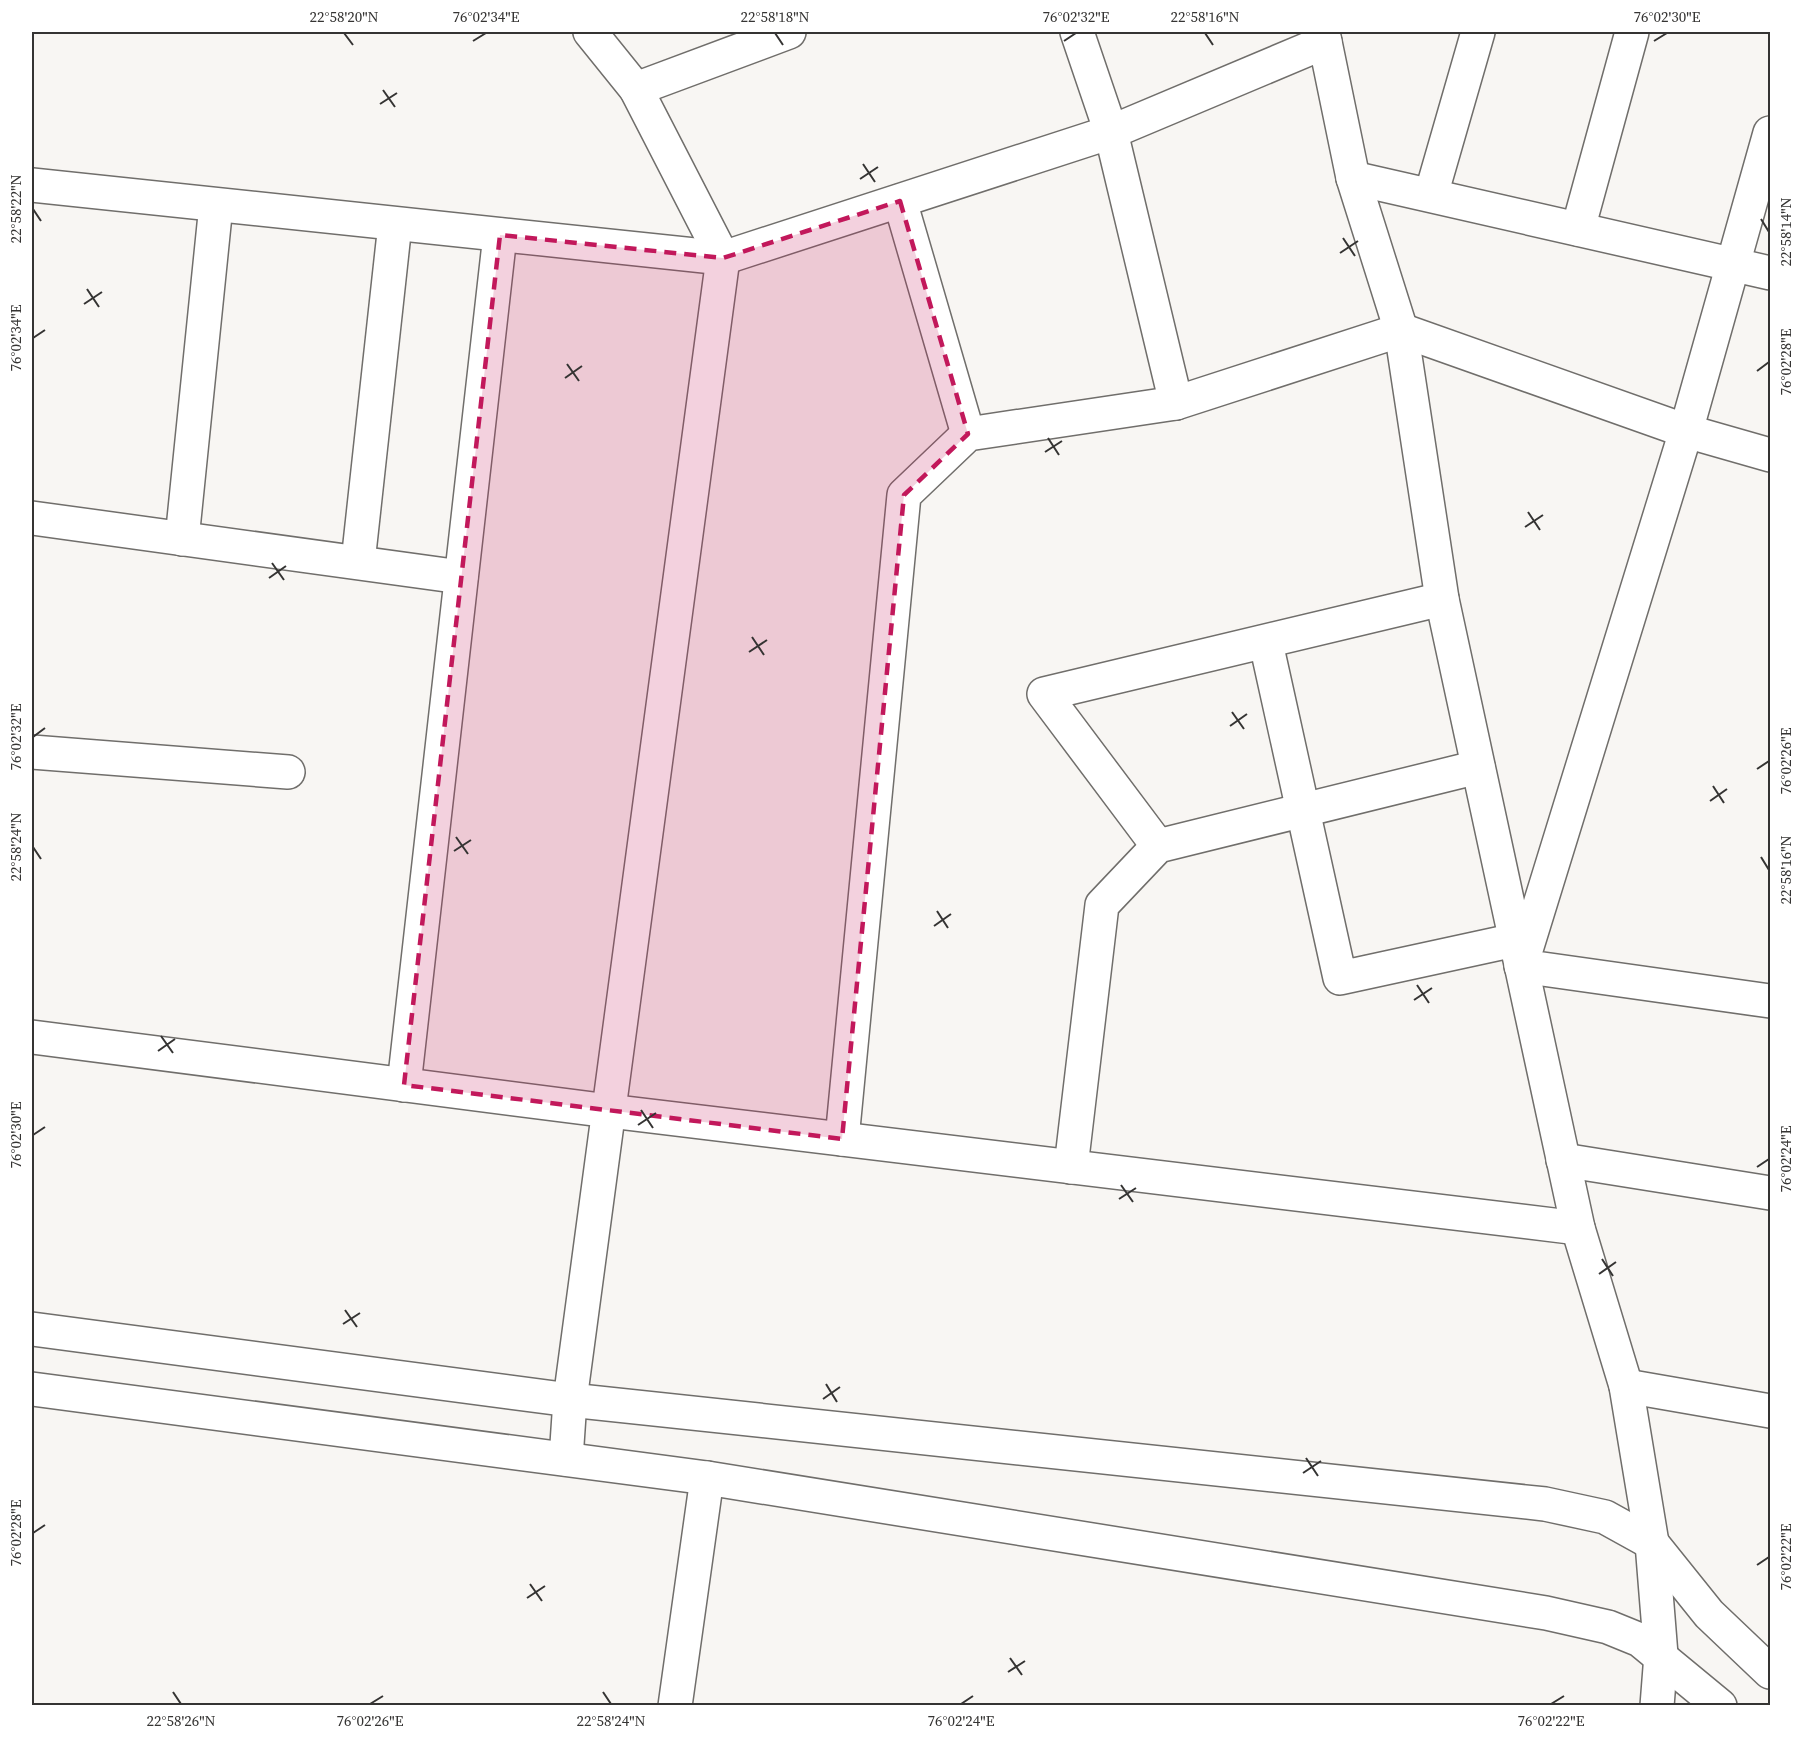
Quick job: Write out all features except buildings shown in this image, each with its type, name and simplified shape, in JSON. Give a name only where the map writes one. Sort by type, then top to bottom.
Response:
[{"type":"street","points":[[566,1459],[570,1400],[723,258],[636,89],[590,32]]},
{"type":"street","points":[[636,89],[789,32]]},
{"type":"street","points":[[1077,32],[1110,132],[1176,403]]},
{"type":"street","points":[[1431,195],[1478,32]]},
{"type":"street","points":[[1578,229],[1632,32]]},
{"type":"street","points":[[32,185],[723,258],[1110,132],[1324,37],[1353,178],[1401,330],[1442,599],[1578,1228],[1626,1386],[1652,1543],[1661,1655],[1657,1706]]},
{"type":"street","points":[[1518,953],[1686,431],[1770,133]]},
{"type":"street","points":[[1353,178],[1770,273]]},
{"type":"street","points":[[900,201],[968,434]]},
{"type":"street","points":[[182,539],[216,205]]},
{"type":"street","points":[[358,562],[395,224]]},
{"type":"street","points":[[404,1085],[500,235]]},
{"type":"street","points":[[842,1139],[904,495],[968,434],[1176,403],[1401,330],[1686,431],[1770,455]]},
{"type":"street","points":[[32,518],[461,577]]},
{"type":"street","points":[[1158,846],[1044,694],[1266,643],[1442,599]]},
{"type":"street","points":[[1266,643],[1340,978],[1518,953],[1770,1001]]},
{"type":"street","points":[[32,752],[288,772]]},
{"type":"street","points":[[1071,1167],[1102,905],[1158,846],[1478,767]]},
{"type":"street","points":[[32,1037],[609,1111],[1578,1228]]},
{"type":"street","points":[[1563,1160],[1770,1193]]},
{"type":"street","points":[[32,1329],[570,1400],[1545,1504],[1605,1517],[1652,1543],[1709,1614],[1770,1672]]},
{"type":"street","points":[[1626,1386],[1770,1411]]},
{"type":"street","points":[[32,1389],[707,1478],[1546,1613],[1608,1627],[1640,1640],[1720,1706]]},
{"type":"street","points":[[675,1706],[707,1478]]},
{"type":"highlighted area","points":[[900,201],[968,434],[904,495],[842,1139],[404,1085],[500,235],[723,258]]}]
